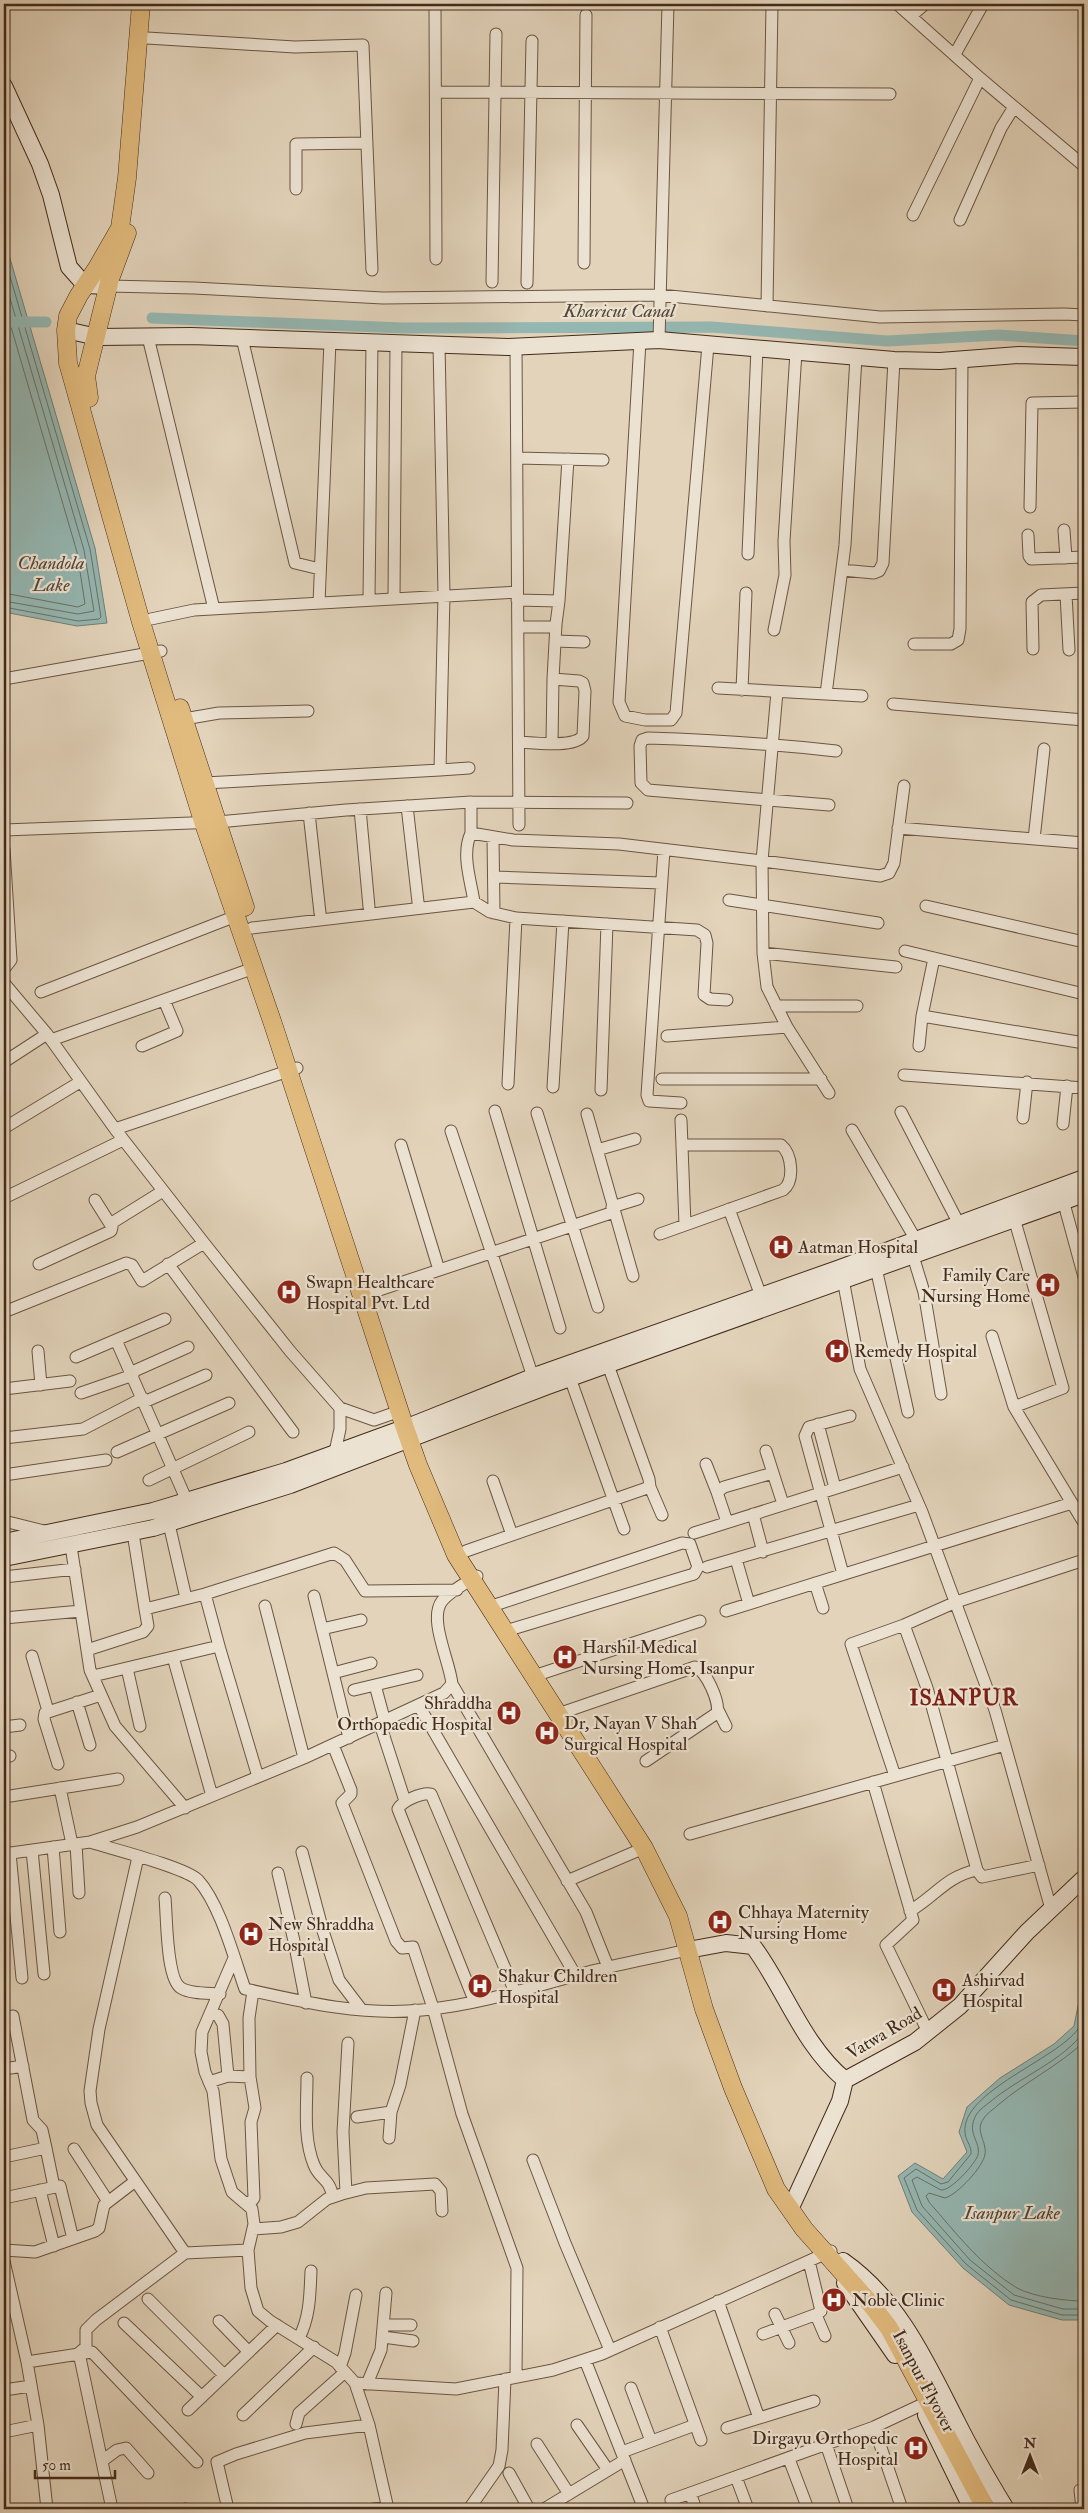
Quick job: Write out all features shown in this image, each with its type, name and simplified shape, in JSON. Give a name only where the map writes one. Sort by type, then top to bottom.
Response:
[{"type":"main road","points":[[141,4],[127,178],[120,228],[68,316],[66,330],[68,363],[74,379],[100,483],[210,822],[236,916],[292,1069]]},
{"type":"main road","points":[[149,4],[128,229],[109,286],[86,376],[92,415],[150,619],[156,652],[184,720],[205,783],[210,822],[252,928],[292,1069],[409,1428],[456,1555],[469,1581],[644,1848],[678,1916],[690,1949]]},
{"type":"main road","points":[[409,1428],[466,1551],[469,1581],[495,1605],[509,1630],[540,1674],[648,1846],[682,1914],[690,1949]]},
{"type":"main road","name":"Isanpur Flyover","points":[[690,1949],[709,2008],[738,2086],[781,2187],[791,2205],[835,2258],[879,2302],[905,2342],[976,2480],[993,2509]]},
{"type":"main road","name":"Isanpur Flyover","points":[[854,2279],[900,2345],[970,2483],[986,2509]]},
{"type":"street","points":[[436,4],[436,259]]},
{"type":"street","points":[[659,340],[668,4]]},
{"type":"street","points":[[767,306],[772,4]]},
{"type":"street","points":[[897,4],[980,78],[1084,166]]},
{"type":"street","points":[[911,16],[925,4]]},
{"type":"street","points":[[955,54],[982,4]]},
{"type":"street","points":[[584,263],[587,92],[586,15]]},
{"type":"street","points":[[492,282],[496,34]]},
{"type":"street","points":[[147,38],[295,47],[363,45],[372,270]]},
{"type":"street","points":[[527,283],[532,41]]},
{"type":"street","points":[[914,215],[980,78]]},
{"type":"street","points":[[4,86],[40,164],[51,195],[69,267],[85,285],[194,288],[383,298],[660,295],[880,317],[1064,314],[1084,316]]},
{"type":"street","points":[[437,92],[890,94]]},
{"type":"street","points":[[960,220],[1001,128],[1014,107]]},
{"type":"street","points":[[296,189],[296,144],[367,143]]},
{"type":"street","points":[[66,330],[97,337],[242,338],[516,346],[659,340],[894,360],[962,360],[1019,355],[1084,357]]},
{"type":"street","points":[[148,337],[214,609]]},
{"type":"street","points":[[242,338],[295,563],[320,569]]},
{"type":"street","points":[[319,603],[330,341]]},
{"type":"street","points":[[640,341],[619,702],[626,716],[653,721],[671,720],[676,713],[708,345]]},
{"type":"street","points":[[369,600],[372,342]]},
{"type":"street","points":[[394,598],[396,343]]},
{"type":"street","points":[[439,344],[444,595],[440,770]]},
{"type":"street","points":[[516,346],[519,825]]},
{"type":"street","points":[[748,554],[757,349]]},
{"type":"street","points":[[774,630],[785,575],[784,541],[796,352]]},
{"type":"street","points":[[826,694],[842,570],[856,357]]},
{"type":"street","points":[[842,570],[874,573],[879,571],[882,563],[894,360]]},
{"type":"street","points":[[914,644],[952,644],[958,640],[960,629],[962,360]]},
{"type":"street","points":[[1030,507],[1032,402],[1084,402]]},
{"type":"street","points":[[517,458],[603,460]]},
{"type":"street","points":[[552,743],[555,641],[560,601],[568,460]]},
{"type":"street","points":[[1064,530],[1066,558]]},
{"type":"street","points":[[1028,535],[1029,556],[1031,559],[1084,557]]},
{"type":"street","points":[[742,690],[746,593]]},
{"type":"street","points":[[1033,649],[1032,602],[1041,595],[1084,593]]},
{"type":"street","points":[[1066,594],[1070,650]]},
{"type":"street","points":[[150,619],[194,610],[444,595],[517,596],[560,601]]},
{"type":"street","points":[[518,628],[556,627]]},
{"type":"street","points":[[555,641],[584,642]]},
{"type":"street","points":[[4,679],[156,652]]},
{"type":"street","points":[[519,742],[570,743],[580,740],[583,736],[583,683],[553,679]]},
{"type":"street","points":[[718,688],[862,696]]},
{"type":"street","points":[[777,692],[762,861],[763,953],[767,987],[787,1027],[829,1093]]},
{"type":"street","points":[[893,704],[1084,720]]},
{"type":"street","points":[[184,720],[219,713],[308,712]]},
{"type":"street","points":[[829,804],[644,788],[641,783],[640,746],[642,740],[648,738],[772,744],[836,751]]},
{"type":"street","points":[[1034,839],[1044,749]]},
{"type":"street","points":[[205,783],[469,768]]},
{"type":"street","points":[[471,833],[493,837],[619,844],[880,876],[889,873],[894,863],[904,786]]},
{"type":"street","points":[[4,830],[210,822],[360,809],[471,802],[520,801],[627,804]]},
{"type":"street","points":[[471,802],[471,833],[467,842],[466,852],[474,902]]},
{"type":"street","points":[[407,806],[418,902]]},
{"type":"street","points":[[360,809],[369,907]]},
{"type":"street","points":[[310,813],[320,913]]},
{"type":"street","points":[[898,828],[1084,843]]},
{"type":"street","points":[[493,837],[494,913]]},
{"type":"street","points":[[4,849],[11,960],[4,969]]},
{"type":"street","points":[[664,850],[657,927],[647,1094],[649,1101],[681,1103]]},
{"type":"street","points":[[494,877],[661,883]]},
{"type":"street","points":[[729,900],[878,923]]},
{"type":"street","points":[[252,928],[474,902],[494,913],[516,918],[697,930],[705,935],[704,996],[710,999],[728,1000]]},
{"type":"street","points":[[926,906],[1084,942]]},
{"type":"street","points":[[41,992],[236,916]]},
{"type":"street","points":[[508,1084],[516,918]]},
{"type":"street","points":[[553,1087],[563,921]]},
{"type":"street","points":[[601,1090],[607,924]]},
{"type":"street","points":[[906,951],[1084,994]]},
{"type":"street","points":[[763,953],[896,967]]},
{"type":"street","points":[[919,1046],[922,1016],[934,958]]},
{"type":"street","points":[[4,1062],[49,1037],[164,1000],[254,968]]},
{"type":"street","points":[[4,983],[49,1037],[123,1140],[204,1243],[290,1351],[340,1408],[374,1420],[409,1428]]},
{"type":"street","points":[[142,1046],[177,1031],[164,1000]]},
{"type":"street","points":[[776,1006],[857,1006]]},
{"type":"street","points":[[922,1016],[1084,1043]]},
{"type":"street","points":[[667,1036],[787,1027]]},
{"type":"street","points":[[115,1129],[292,1069]]},
{"type":"street","points":[[904,1074],[1027,1082],[1084,1088]]},
{"type":"street","points":[[662,1080],[821,1079]]},
{"type":"street","points":[[4,1128],[80,1082]]},
{"type":"street","points":[[1023,1118],[1027,1082]]},
{"type":"street","points":[[1063,1124],[1066,1086]]},
{"type":"street","points":[[495,1111],[560,1328]]},
{"type":"street","points":[[901,1112],[959,1224]]},
{"type":"street","points":[[537,1113],[598,1307]]},
{"type":"street","points":[[587,1114],[633,1276]]},
{"type":"street","points":[[681,1120],[685,1225]]},
{"type":"street","points":[[852,1130],[915,1248],[942,1394]]},
{"type":"street","points":[[451,1131],[533,1377]]},
{"type":"street","points":[[597,1150],[635,1138]]},
{"type":"street","points":[[4,1198],[123,1140]]},
{"type":"street","points":[[401,1145],[439,1270]]},
{"type":"street","points":[[660,1234],[789,1185],[792,1179],[785,1149],[780,1145],[683,1145]]},
{"type":"street","points":[[4,1558],[71,1546],[169,1524],[290,1485],[409,1428],[533,1377],[760,1296],[876,1268],[959,1224],[1084,1178]]},
{"type":"street","points":[[110,1224],[163,1191]]},
{"type":"street","points":[[4,1542],[153,1511],[286,1471],[335,1452],[608,1365],[915,1248],[1014,1218],[1084,1194]]},
{"type":"street","points":[[366,1294],[572,1226],[638,1199]]},
{"type":"street","points":[[39,1264],[110,1231],[110,1224],[94,1200]]},
{"type":"street","points":[[1063,1200],[1084,1276]]},
{"type":"street","points":[[729,1209],[760,1296]]},
{"type":"street","points":[[1014,1218],[1063,1388],[1014,1407]]},
{"type":"street","points":[[4,1311],[126,1263],[132,1265],[142,1281],[204,1243]]},
{"type":"street","points":[[168,1264],[293,1432]]},
{"type":"street","points":[[876,1268],[908,1412]]},
{"type":"street","points":[[842,1275],[860,1369],[919,1505],[995,1710],[1052,1909]]},
{"type":"street","points":[[76,1357],[165,1318]]},
{"type":"street","points":[[992,1336],[1014,1407],[1084,1523]]},
{"type":"street","points":[[116,1340],[133,1374],[187,1501]]},
{"type":"street","points":[[81,1393],[133,1374],[188,1347]]},
{"type":"street","points":[[38,1351],[41,1384]]},
{"type":"street","points":[[608,1365],[649,1479],[650,1487],[662,1515]]},
{"type":"street","points":[[4,1438],[82,1428],[206,1375]]},
{"type":"street","points":[[570,1378],[624,1529]]},
{"type":"street","points":[[4,1389],[70,1381]]},
{"type":"street","points":[[117,1452],[229,1403]]},
{"type":"street","points":[[335,1452],[340,1429],[340,1408]]},
{"type":"street","points":[[843,1574],[805,1436],[809,1427],[850,1416]]},
{"type":"street","points":[[818,1424],[835,1488]]},
{"type":"street","points":[[148,1480],[249,1432]]},
{"type":"street","points":[[766,1451],[784,1504]]},
{"type":"street","points":[[4,1475],[106,1460]]},
{"type":"street","points":[[706,1464],[727,1522]]},
{"type":"street","points":[[694,1533],[903,1467]]},
{"type":"street","points":[[717,1492],[724,1487],[773,1473]]},
{"type":"street","points":[[493,1481],[512,1535]]},
{"type":"street","points":[[466,1551],[650,1487]]},
{"type":"street","points":[[726,1611],[1072,1503]]},
{"type":"street","points":[[707,1567],[919,1505]]},
{"type":"street","points":[[753,1514],[762,1552]]},
{"type":"street","points":[[4,1521],[48,1532]]},
{"type":"street","points":[[169,1524],[186,1598]]},
{"type":"street","points":[[87,1650],[143,1632],[148,1626],[133,1533]]},
{"type":"street","points":[[495,1605],[682,1543],[690,1544],[698,1567],[694,1574],[509,1630]]},
{"type":"street","points":[[71,1546],[87,1650],[93,1676],[101,1695],[115,1726],[184,1808]]},
{"type":"street","points":[[145,1609],[205,1594],[334,1553],[344,1560],[365,1591],[469,1581]]},
{"type":"street","points":[[736,1559],[749,1604]]},
{"type":"street","points":[[895,1776],[851,1644],[904,1625],[956,1602],[1084,1560]]},
{"type":"street","points":[[4,1577],[74,1569]]},
{"type":"street","points":[[469,1581],[442,1601],[436,1612],[437,1625],[451,1673],[452,1684],[586,1912],[608,1967]]},
{"type":"street","points":[[815,1583],[823,1608]]},
{"type":"street","points":[[205,1594],[258,1777]]},
{"type":"street","points":[[314,1596],[349,1738]]},
{"type":"street","points":[[265,1606],[304,1758]]},
{"type":"street","points":[[4,1618],[81,1611]]},
{"type":"street","points":[[322,1629],[360,1620]]},
{"type":"street","points":[[540,1674],[700,1621]]},
{"type":"street","points":[[904,1625],[927,1688],[978,1870],[982,1877],[1039,1865]]},
{"type":"street","points":[[93,1676],[219,1646]]},
{"type":"street","points":[[32,1656],[48,1711]]},
{"type":"street","points":[[173,1657],[212,1796]]},
{"type":"street","points":[[333,1673],[371,1663]]},
{"type":"street","points":[[564,1712],[695,1667],[705,1673],[718,1710],[726,1726]]},
{"type":"street","points":[[127,1668],[140,1726]]},
{"type":"street","points":[[354,1690],[417,1674]]},
{"type":"street","points":[[22,1978],[7,1853],[90,1842],[137,1827],[349,1738],[444,1693],[452,1684]]},
{"type":"street","points":[[375,1685],[382,1723],[405,1802]]},
{"type":"street","points":[[58,1764],[44,1719],[45,1713],[101,1695]]},
{"type":"street","points":[[77,1702],[90,1745]]},
{"type":"street","points":[[419,1706],[576,1976]]},
{"type":"street","points":[[646,1761],[718,1710]]},
{"type":"street","points":[[4,1728],[20,1725]]},
{"type":"street","points":[[333,1745],[351,1790],[351,1794],[342,1803],[396,1941],[402,1948],[413,1947],[433,2008],[462,2114],[517,2268],[510,2378],[499,2466],[469,2509]]},
{"type":"street","points":[[690,1834],[1005,1745]]},
{"type":"street","points":[[4,1797],[118,1779]]},
{"type":"street","points":[[872,1782],[913,1920],[886,1944],[928,2032]]},
{"type":"street","points":[[60,1788],[74,1844],[79,1893]]},
{"type":"street","points":[[474,2000],[399,1812],[398,1807],[405,1802],[428,1793],[432,1794],[515,1992]]},
{"type":"street","points":[[90,1842],[181,1870],[198,1880],[216,1910],[246,1989],[306,2003],[361,2009],[415,2010],[433,2008],[515,1992],[608,1967],[690,1949],[726,1943],[753,1946],[815,2048],[831,2069],[845,2080]]},
{"type":"street","points":[[53,1847],[60,1932]]},
{"type":"street","points":[[567,1880],[644,1848]]},
{"type":"street","points":[[32,1850],[44,1974]]},
{"type":"street","points":[[302,1852],[323,1931],[339,1980],[361,2009]]},
{"type":"street","points":[[138,1857],[99,2029],[90,2091],[93,2116],[97,2125],[134,2182],[185,2253]]},
{"type":"street","points":[[910,1911],[930,1899],[945,1883],[965,1873],[978,1870]]},
{"type":"street","points":[[278,1873],[306,2003]]},
{"type":"street","name":"Vatwa Road","points":[[791,2205],[840,2101],[845,2080],[915,2042],[960,2006],[1027,1932],[1084,1878]]},
{"type":"street","points":[[165,1898],[171,1970],[176,1984],[186,1990],[220,1994]]},
{"type":"street","points":[[234,1958],[202,2032],[201,2052],[213,2091],[221,2159],[232,2192],[237,2199],[246,2203],[252,2209],[253,2229],[248,2250],[251,2288],[258,2312],[314,2347],[342,2369],[355,2383],[369,2425],[388,2508],[373,2509]]},
{"type":"street","points":[[246,2203],[251,2202],[254,2198],[251,2122],[255,2108],[250,2077],[249,2018],[253,1990]]},
{"type":"street","points":[[388,2138],[391,2112],[400,2085],[415,2010]]},
{"type":"street","points":[[210,2013],[218,2016],[223,2024],[228,2076]]},
{"type":"street","points":[[14,2016],[33,2120],[42,2130],[54,2187]]},
{"type":"street","points":[[346,2193],[342,2132],[348,2043]]},
{"type":"street","points":[[4,2069],[23,2066]]},
{"type":"street","points":[[210,2082],[228,2076],[250,2077]]},
{"type":"street","points":[[306,2078],[310,2151],[317,2172],[330,2184],[333,2197]]},
{"type":"street","points":[[358,2117],[391,2112]]},
{"type":"street","points":[[4,2157],[46,2148]]},
{"type":"street","points":[[74,2149],[108,2200]]},
{"type":"street","points":[[533,2160],[565,2243],[610,2350]]},
{"type":"street","points":[[4,2250],[28,2253],[54,2246],[99,2228],[104,2205],[108,2200],[134,2182]]},
{"type":"street","points":[[253,2229],[281,2227],[298,2222],[333,2197],[366,2188],[435,2184],[441,2191],[442,2211]]},
{"type":"street","points":[[4,2198],[60,2186],[73,2239]]},
{"type":"street","points":[[40,2190],[54,2246]]},
{"type":"street","points":[[80,2353],[86,2347],[86,2330],[96,2320],[185,2253],[248,2250]]},
{"type":"street","points":[[835,2258],[848,2289],[888,2343],[922,2405],[972,2509]]},
{"type":"street","points":[[355,2383],[456,2389],[553,2370],[610,2350],[809,2262],[835,2258],[865,2276],[909,2330],[978,2463],[1006,2509]]},
{"type":"street","points":[[4,2261],[27,2362],[38,2425],[48,2509]]},
{"type":"street","points":[[763,2334],[816,2315],[821,2309],[809,2262]]},
{"type":"street","points":[[299,2338],[305,2326],[312,2271]]},
{"type":"street","points":[[367,2384],[381,2350],[385,2325],[386,2293]]},
{"type":"street","points":[[296,2424],[299,2413],[342,2369],[356,2295]]},
{"type":"street","points":[[148,2299],[224,2375]]},
{"type":"street","points":[[718,2301],[759,2418]]},
{"type":"street","points":[[775,2314],[789,2343]]},
{"type":"street","points":[[816,2315],[825,2336]]},
{"type":"street","points":[[219,2321],[249,2352]]},
{"type":"street","points":[[124,2323],[202,2397]]},
{"type":"street","points":[[188,2410],[277,2325]]},
{"type":"street","points":[[385,2325],[411,2325]]},
{"type":"street","points":[[660,2327],[701,2440]]},
{"type":"street","points":[[383,2338],[413,2341]]},
{"type":"street","points":[[244,2415],[314,2347]]},
{"type":"street","points":[[27,2362],[92,2352],[197,2462]]},
{"type":"street","points":[[80,2353],[112,2509]]},
{"type":"street","points":[[585,2360],[644,2509]]},
{"type":"street","points":[[4,2390],[31,2386]]},
{"type":"street","points":[[631,2388],[651,2441]]},
{"type":"street","points":[[727,2428],[814,2401]]},
{"type":"street","points":[[671,2500],[874,2427],[922,2405]]},
{"type":"street","points":[[4,2432],[38,2425]]},
{"type":"street","points":[[228,2509],[217,2462],[236,2454],[305,2433],[369,2425]]},
{"type":"street","points":[[578,2425],[608,2470]]},
{"type":"street","points":[[544,2509],[608,2470],[624,2456],[651,2441],[695,2425]]},
{"type":"street","points":[[874,2427],[902,2509]]},
{"type":"street","points":[[537,2444],[569,2494]]},
{"type":"street","points":[[826,2444],[848,2509]]},
{"type":"street","points":[[102,2461],[117,2450],[126,2448],[148,2473]]},
{"type":"street","points":[[789,2459],[808,2509]]},
{"type":"street","points":[[509,2474],[529,2509]]},
{"type":"street","points":[[736,2477],[748,2509]]},
{"type":"street","points":[[1082,2509],[1080,2490],[1084,2489]]},
{"type":"street","points":[[690,2493],[696,2509]]},
{"type":"water","name":"Chandola Lake","points":[[4,238],[95,548],[107,623],[77,626],[4,612]]},
{"type":"water","name":"Isanpur Lake","points":[[1084,1976],[1084,2320],[1062,2320],[1009,2305],[963,2268],[912,2212],[898,2176],[915,2163],[943,2179],[967,2152],[959,2132],[967,2107],[1000,2078],[1054,2044],[1074,2026]]},
{"type":"waterway","name":"Kharicut Canal","points":[[152,318],[403,328],[712,327],[887,341],[999,335],[1084,341]]},
{"type":"waterway","name":"Kharicut Canal","points":[[4,322],[46,322]]},
{"type":"place","name":"Aatman Hospital","points":[[781,1247]]},
{"type":"place","name":"Family Care Nursing Home","points":[[1048,1285]]},
{"type":"place","name":"Swapn Healthcare Hospital Pvt. Ltd","points":[[289,1292]]},
{"type":"place","name":"Remedy Hospital","points":[[837,1351]]},
{"type":"place","name":"Harshil Medical Nursing Home, Isanpur","points":[[565,1657]]},
{"type":"place","name":"Shraddha Orthopaedic Hospital","points":[[509,1713]]},
{"type":"place","name":"Dr, Nayan V Shah Surgical Hospital","points":[[547,1733]]},
{"type":"place","name":"Chhaya Maternity Nursing Home","points":[[720,1922]]},
{"type":"place","name":"New Shraddha Hospital","points":[[251,1934]]},
{"type":"place","name":"Shakur Children Hospital","points":[[480,1986]]},
{"type":"place","name":"Ashirvad Hospital","points":[[944,1990]]},
{"type":"place","name":"Noble Clinic","points":[[834,2300]]},
{"type":"place","name":"Dirgayu Orthopedic Hospital","points":[[916,2448]]},
{"type":"district","name":"ISANPUR","points":[[964,1697]]}]
